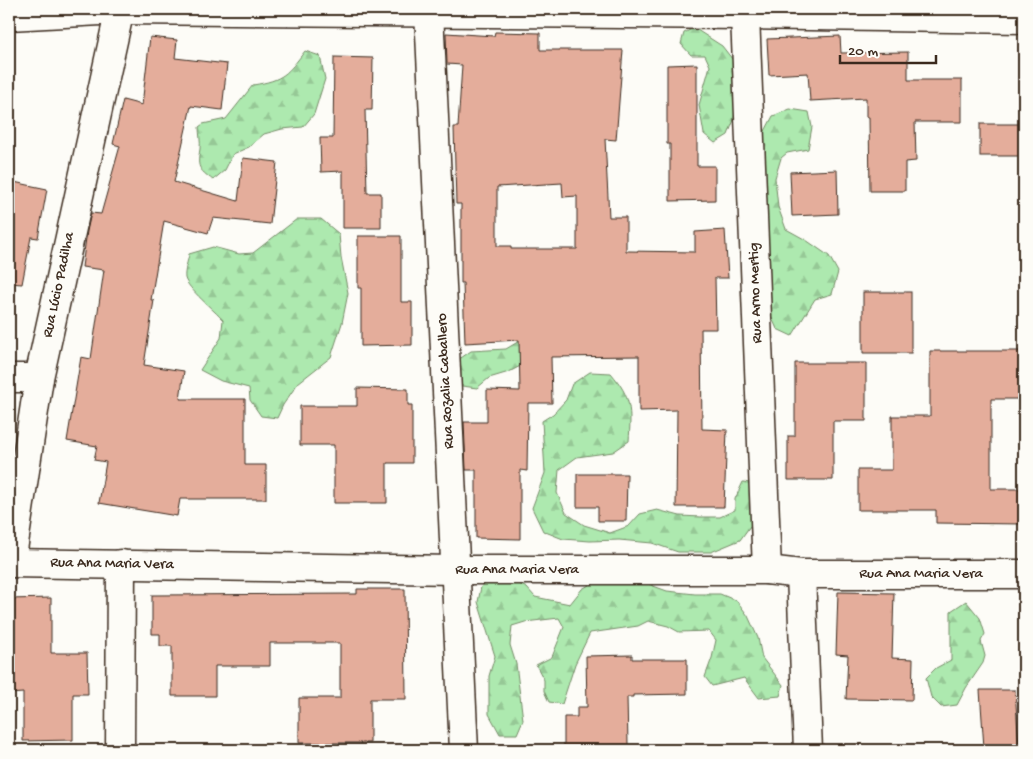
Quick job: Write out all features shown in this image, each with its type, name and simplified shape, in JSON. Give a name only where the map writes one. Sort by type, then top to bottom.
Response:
[{"type":"street","points":[[9,16],[120,9],[1024,19]]},
{"type":"street","name":"Rua Lúcio Padilha","points":[[10,563],[39,378],[120,9]]},
{"type":"street","name":"Rua Rozalia Caballero","points":[[430,12],[454,570],[464,750]]},
{"type":"street","name":"Rua Arno Mertig","points":[[745,15],[767,570]]},
{"type":"street","points":[[9,378],[39,378]]},
{"type":"street","name":"Rua Ana Maria Vera","points":[[10,563],[454,570],[767,570],[801,574],[1024,574]]},
{"type":"street","points":[[120,750],[121,564]]},
{"type":"street","points":[[801,574],[808,750]]},
{"type":"green space","points":[[696,27],[697,30],[722,46],[736,64],[737,112],[728,135],[715,143],[704,134],[699,105],[710,66],[705,55],[691,55],[681,44],[684,33]]},
{"type":"green space","points":[[305,51],[320,56],[325,79],[314,114],[303,127],[282,129],[264,134],[249,147],[233,154],[225,170],[213,180],[204,173],[199,164],[199,127],[203,124],[226,119],[253,85],[272,81],[284,75]]},
{"type":"green space","points":[[790,109],[809,112],[812,127],[808,149],[787,153],[781,158],[775,178],[778,207],[786,229],[829,256],[838,272],[832,294],[815,299],[792,336],[777,329],[767,307],[768,228],[756,156],[764,133],[773,116]]},
{"type":"green space","points":[[297,219],[321,219],[339,234],[348,293],[342,323],[331,357],[298,383],[283,405],[277,418],[261,416],[250,400],[249,388],[221,381],[200,370],[221,338],[223,320],[191,288],[185,278],[186,269],[189,254],[213,247],[239,254],[253,253]]},
{"type":"green space","points":[[521,340],[526,363],[509,372],[489,378],[477,388],[462,386],[456,371],[458,360],[471,351],[506,349]]},
{"type":"green space","points":[[590,372],[611,373],[623,390],[630,412],[629,441],[613,452],[577,457],[559,470],[557,493],[566,513],[584,525],[610,533],[629,526],[640,514],[657,510],[680,516],[720,517],[735,510],[735,499],[743,482],[750,483],[753,522],[740,540],[711,552],[678,552],[652,543],[619,540],[590,541],[563,539],[543,531],[532,508],[545,473],[542,421],[553,414],[566,400],[572,384]]},
{"type":"green space","points":[[502,576],[527,588],[535,597],[570,604],[582,589],[600,579],[645,583],[667,591],[720,594],[737,601],[748,616],[758,638],[762,658],[783,685],[780,696],[759,698],[744,678],[712,686],[705,677],[716,640],[709,631],[679,632],[668,626],[648,621],[638,626],[590,633],[575,664],[562,704],[549,702],[544,691],[544,680],[536,665],[552,657],[564,627],[559,618],[525,622],[512,626],[510,645],[516,664],[523,720],[517,734],[500,734],[489,714],[489,676],[495,656],[478,602],[481,587],[489,577]]},
{"type":"green space","points":[[966,601],[980,618],[985,634],[981,641],[985,656],[983,663],[957,705],[941,707],[931,697],[926,678],[936,668],[951,660],[951,611]]},
{"type":"building","points":[[495,32],[540,33],[540,50],[623,50],[616,140],[605,139],[609,217],[626,217],[626,251],[695,252],[695,232],[725,230],[728,278],[715,278],[716,329],[701,329],[702,429],[727,430],[724,507],[676,507],[677,410],[639,411],[639,356],[551,357],[552,403],[528,403],[527,471],[520,470],[520,539],[476,538],[476,470],[466,470],[464,422],[487,422],[487,390],[520,391],[519,340],[465,343],[463,283],[461,283],[461,204],[456,204],[454,127],[458,127],[462,65],[447,64],[446,33],[494,36]],"holes":[[[562,183],[563,197],[577,196],[577,249],[511,249],[511,246],[497,246],[497,187]]]},
{"type":"building","points":[[840,36],[841,53],[908,52],[908,80],[962,80],[962,122],[915,122],[916,161],[905,162],[905,191],[870,191],[869,117],[866,117],[866,98],[810,101],[808,73],[769,75],[767,39]]},
{"type":"building","points":[[150,37],[177,40],[175,58],[227,64],[222,110],[191,106],[174,182],[238,201],[243,158],[277,162],[270,224],[213,218],[208,233],[164,221],[151,300],[154,300],[144,365],[184,371],[180,399],[245,399],[245,465],[266,465],[266,499],[180,499],[177,516],[99,503],[106,462],[94,460],[97,446],[67,441],[81,357],[91,359],[104,270],[82,267],[87,231],[91,213],[101,214],[120,146],[113,144],[123,100],[142,105]]},
{"type":"building","points":[[334,57],[373,58],[372,110],[365,110],[367,193],[381,193],[381,228],[343,228],[343,171],[321,172],[320,138],[333,138]]},
{"type":"building","points":[[697,64],[697,166],[715,166],[715,200],[670,201],[670,144],[667,144],[667,65]]},
{"type":"building","points":[[980,124],[1024,124],[1024,156],[980,156]]},
{"type":"building","points":[[837,170],[838,214],[792,216],[790,172]]},
{"type":"building","points":[[9,181],[47,189],[38,238],[31,237],[22,284],[9,283]]},
{"type":"building","points":[[358,236],[401,236],[401,302],[412,302],[412,345],[361,346],[361,288],[358,288]]},
{"type":"building","points":[[863,292],[911,292],[911,353],[863,353]]},
{"type":"building","points":[[930,351],[1024,351],[1024,399],[991,399],[991,489],[1024,489],[1024,524],[936,523],[936,510],[858,510],[858,470],[892,470],[892,416],[930,416]]},
{"type":"building","points":[[795,363],[866,363],[866,421],[833,421],[833,480],[788,480],[788,436],[795,436]]},
{"type":"building","points":[[357,388],[408,389],[408,405],[412,405],[412,463],[387,463],[387,503],[334,503],[334,445],[300,445],[300,406],[357,406]]},
{"type":"building","points":[[577,474],[627,474],[626,521],[598,521],[598,507],[577,507]]},
{"type":"building","points":[[357,589],[405,589],[406,699],[370,699],[370,743],[299,743],[299,698],[340,698],[340,643],[270,643],[270,666],[215,666],[215,696],[172,696],[172,646],[160,646],[160,634],[152,634],[152,595],[357,594]]},
{"type":"building","points":[[838,592],[894,593],[892,658],[913,659],[912,700],[846,699],[848,655],[836,654]]},
{"type":"building","points":[[51,598],[51,653],[87,653],[88,694],[73,694],[73,740],[23,741],[23,693],[9,694],[9,599]]},
{"type":"building","points":[[632,655],[632,659],[687,659],[687,694],[633,695],[633,697],[627,697],[628,745],[564,746],[564,717],[577,717],[577,707],[587,707],[586,656]]},
{"type":"building","points":[[980,690],[1015,690],[1019,746],[984,748]]}]
